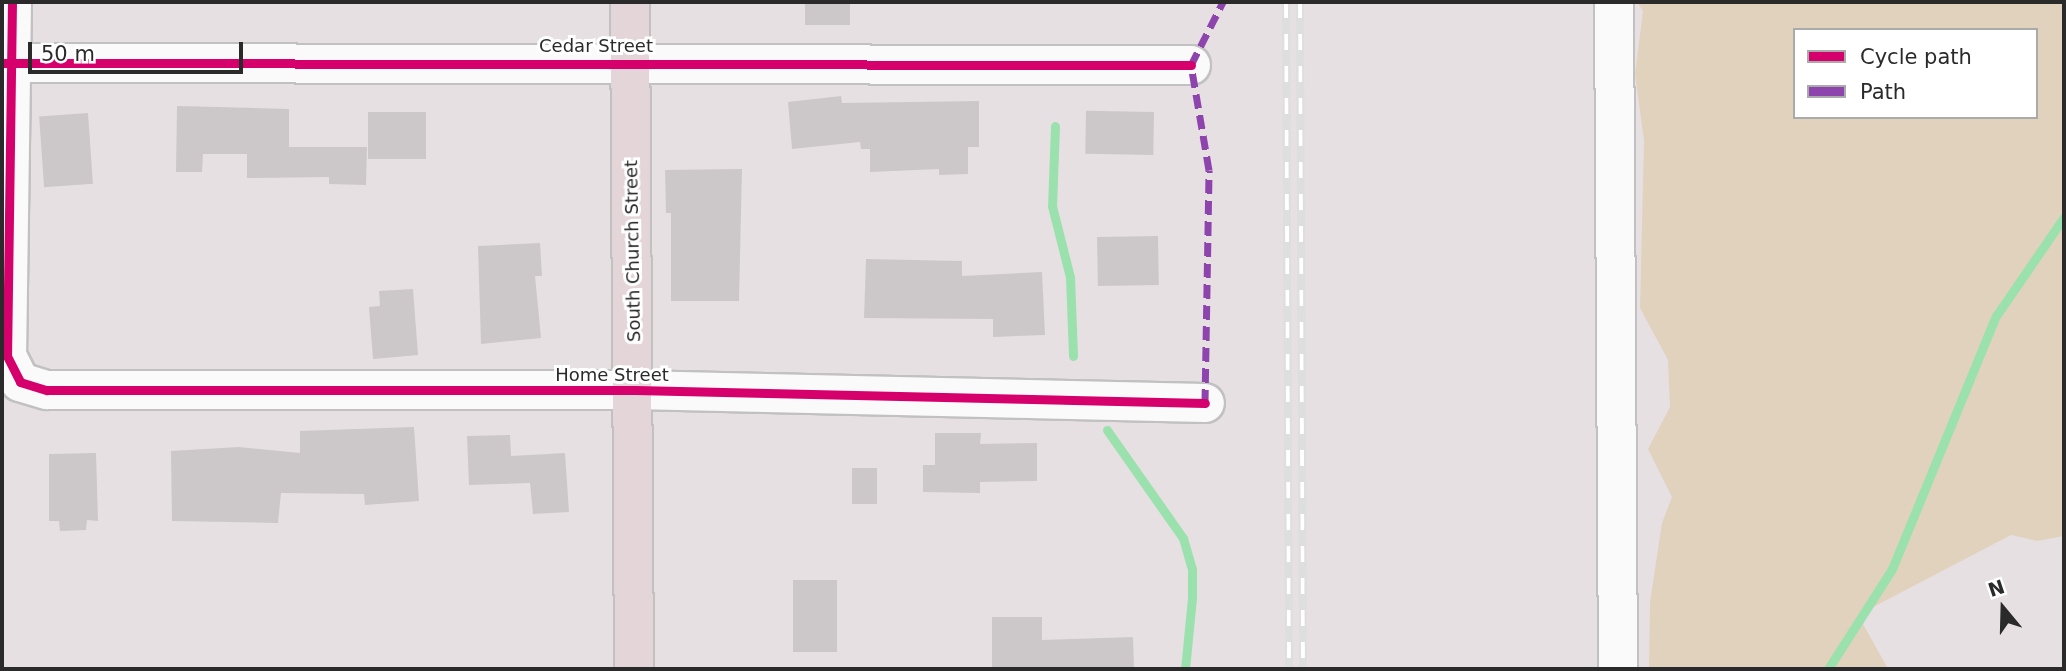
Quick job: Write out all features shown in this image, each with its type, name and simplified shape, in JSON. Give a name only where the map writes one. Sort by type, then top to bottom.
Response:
[{"type":"main road","name":"South Church Street","points":[[630,2],[635,390],[634,669]]},
{"type":"street","points":[[7,64],[12,2]]},
{"type":"street","points":[[1614,2],[1618,669]]},
{"type":"street","name":"Cedar Street","points":[[7,64],[631,62],[1191,65]]},
{"type":"street","name":"Home Street","points":[[7,64],[7,356],[20,382],[47,390],[635,390],[1205,403]]},
{"type":"shaded area","points":[[1637,2],[2064,2],[2064,536],[2037,541],[2011,535],[1858,615],[1888,669],[1649,669],[1650,602],[1662,523],[1672,497],[1648,449],[1670,407],[1668,360],[1640,308],[1644,141],[1635,74],[1643,11]]},
{"type":"building","points":[[805,2],[850,2],[850,25],[805,25]]},
{"type":"building","points":[[841,96],[842,103],[979,101],[979,147],[968,147],[968,174],[939,175],[939,169],[870,172],[870,149],[861,149],[860,142],[792,149],[788,102]]},
{"type":"building","points":[[177,106],[289,109],[289,147],[367,147],[366,185],[329,184],[329,177],[247,178],[247,154],[203,154],[202,172],[176,172]]},
{"type":"building","points":[[1086,111],[1154,112],[1153,155],[1085,154]]},
{"type":"building","points":[[368,112],[426,112],[426,159],[368,159]]},
{"type":"building","points":[[88,113],[93,184],[44,187],[39,116]]},
{"type":"building","points":[[742,169],[739,301],[671,301],[671,213],[666,213],[665,170]]},
{"type":"building","points":[[1158,236],[1159,285],[1098,286],[1097,237]]},
{"type":"building","points":[[540,243],[542,276],[535,276],[541,338],[481,344],[478,246]]},
{"type":"building","points":[[866,259],[962,261],[962,276],[1042,272],[1045,335],[993,337],[993,319],[864,318]]},
{"type":"building","points":[[413,289],[418,355],[373,359],[369,307],[380,306],[379,291]]},
{"type":"building","points":[[414,427],[419,501],[365,505],[364,494],[281,493],[278,523],[172,521],[171,451],[239,447],[300,453],[300,431]]},
{"type":"building","points":[[935,433],[981,433],[980,444],[1037,443],[1037,481],[980,482],[980,493],[923,492],[923,465],[935,465]]},
{"type":"building","points":[[510,435],[511,456],[565,453],[569,512],[533,514],[530,483],[469,485],[467,436]]},
{"type":"building","points":[[96,453],[98,521],[87,520],[86,530],[60,531],[59,521],[49,521],[49,454]]},
{"type":"building","points":[[852,468],[877,468],[877,504],[852,504]]},
{"type":"building","points":[[793,580],[837,580],[837,652],[793,652]]},
{"type":"building","points":[[992,617],[1042,617],[1042,640],[1133,637],[1134,668],[992,669]]},
{"type":"waterway","points":[[1055,126],[1052,206],[1070,277],[1073,356]]},
{"type":"waterway","points":[[1828,669],[1892,569],[1996,316],[2064,217]]},
{"type":"waterway","points":[[1107,430],[1183,538],[1192,570],[1185,669]]},
{"type":"railway","points":[[1286,2],[1289,669]]},
{"type":"railway","points":[[1300,2],[1303,669]]},
{"type":"marked path","points":[[1205,403],[1209,170],[1191,65],[1223,2]]},
{"type":"cycle path","points":[[12,2],[7,356],[20,382],[47,390],[635,390],[1205,403]]},
{"type":"cycle path","points":[[2,63],[1191,65]]}]
